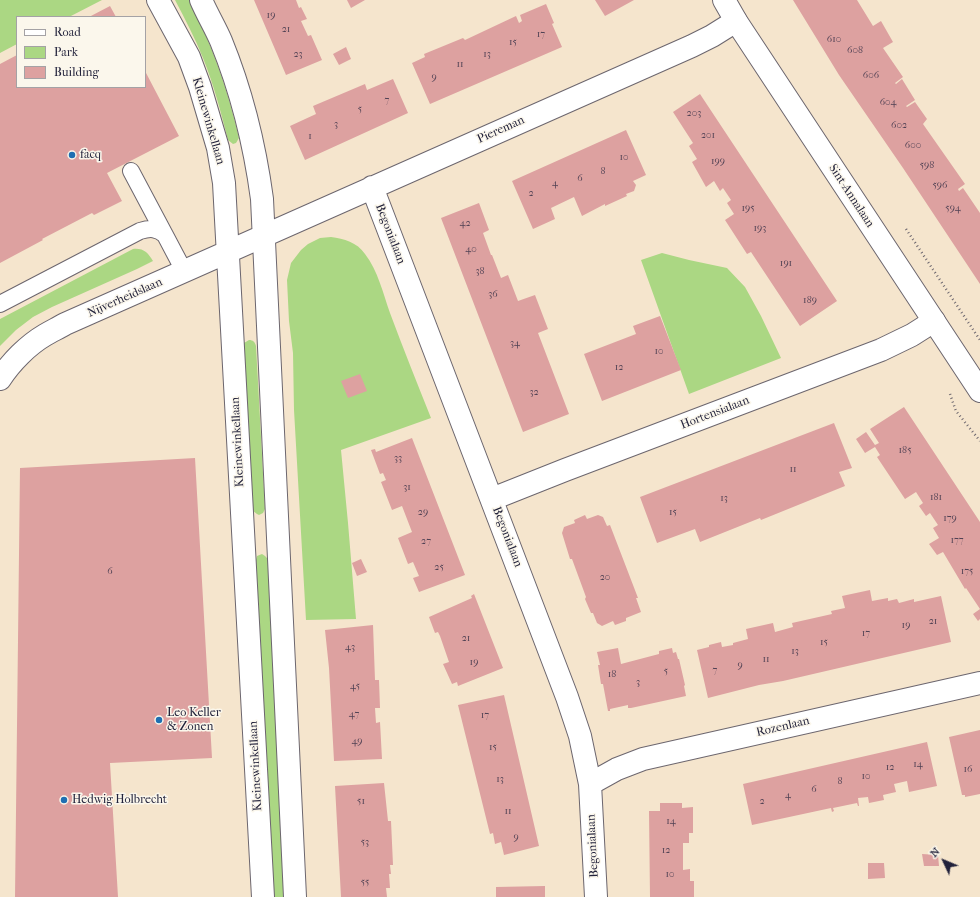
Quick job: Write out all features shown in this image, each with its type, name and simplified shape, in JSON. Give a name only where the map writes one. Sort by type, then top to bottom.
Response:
[{"type":"street","name":"Kleinewinkellaan","points":[[158,0],[189,57],[200,87],[218,148],[224,183],[263,897]]},
{"type":"street","points":[[201,0],[221,40],[234,74],[258,170],[262,199],[295,897]]},
{"type":"street","name":"Sint-Annalaan","points":[[724,0],[736,21],[980,391]]},
{"type":"street","name":"Piereman","points":[[263,236],[692,46],[736,21]]},
{"type":"street","name":"Begonialaan","points":[[372,187],[568,698],[580,736],[590,784],[596,897]]},
{"type":"street","name":"Nijverheidslaan","points":[[0,379],[6,370],[24,351],[44,335],[65,324],[263,236]]},
{"type":"street","name":"Hortensialaan","points":[[492,499],[881,350],[912,335],[934,321]]},
{"type":"street","name":"Rozenlaan","points":[[590,784],[617,769],[643,759],[980,683]]},
{"type":"lane","points":[[131,170],[184,271]]},
{"type":"lane","points":[[0,304],[140,231],[153,229],[160,231],[164,235]]},
{"type":"green space","points":[[0,0],[102,0],[71,16],[16,16],[16,45],[0,53]]},
{"type":"green space","points":[[175,0],[189,0],[205,33],[230,102],[239,138],[236,143],[233,144],[228,140],[207,68]]},
{"type":"green space","points":[[331,237],[345,240],[354,244],[362,250],[370,261],[380,282],[390,313],[431,418],[341,450],[356,619],[306,620],[294,410],[293,353],[289,321],[287,280],[291,263],[301,250],[308,244],[320,238]]},
{"type":"green space","points":[[133,249],[140,249],[145,252],[153,261],[33,317],[16,330],[0,346],[0,319]]},
{"type":"green space","points":[[662,253],[727,268],[745,287],[781,358],[689,394],[641,260]]},
{"type":"green space","points":[[252,340],[256,346],[265,509],[263,513],[259,515],[253,511],[243,347],[244,343]]},
{"type":"green space","points":[[262,554],[268,559],[286,897],[274,897],[256,560],[257,556]]},
{"type":"building","points":[[254,0],[296,0],[299,8],[301,7],[307,19],[301,21],[308,36],[311,35],[322,60],[286,75]]},
{"type":"building","points":[[347,0],[365,0],[351,8]]},
{"type":"building","points":[[595,0],[634,0],[605,16]]},
{"type":"building","points":[[793,0],[857,0],[873,26],[881,21],[893,42],[883,48],[903,77],[895,83],[896,84],[902,79],[915,100],[906,106],[907,107],[915,102],[927,119],[923,124],[965,184],[958,189],[959,191],[963,188],[980,213],[980,284],[839,75]]},
{"type":"building","points":[[546,4],[554,23],[552,24],[562,47],[430,104],[412,63],[425,57],[424,54],[463,38],[465,40],[516,16],[519,23],[522,21],[520,15]]},
{"type":"building","points":[[110,6],[115,16],[91,16]]},
{"type":"building","points":[[346,47],[351,59],[339,65],[333,54]]},
{"type":"building","name":"facq","points":[[16,56],[16,88],[146,88],[146,73],[179,136],[107,173],[122,201],[94,215],[92,213],[0,263],[0,64]]},
{"type":"building","points":[[393,79],[408,113],[305,160],[290,126],[316,114],[313,106],[365,84],[367,90]]},
{"type":"building","points":[[700,94],[837,301],[800,326],[751,252],[747,254],[725,220],[734,214],[727,203],[731,200],[723,188],[720,191],[714,181],[706,187],[692,162],[697,159],[689,146],[693,143],[673,112]]},
{"type":"building","points":[[626,130],[646,175],[633,181],[636,185],[634,191],[626,194],[627,196],[605,206],[605,204],[582,216],[574,197],[551,208],[555,219],[533,229],[512,181]]},
{"type":"building","points":[[479,203],[489,230],[483,233],[501,278],[508,275],[518,301],[535,295],[548,329],[538,333],[569,414],[523,432],[441,218]]},
{"type":"building","points":[[660,316],[681,370],[602,401],[584,354],[636,334],[633,326]]},
{"type":"building","points":[[360,374],[367,391],[348,398],[341,381]]},
{"type":"building","points":[[904,407],[980,522],[980,609],[966,588],[965,589],[943,552],[937,555],[929,544],[939,538],[933,528],[938,525],[930,513],[926,516],[919,506],[923,503],[916,492],[905,499],[877,457],[880,455],[875,447],[865,453],[856,439],[866,432],[875,445],[879,443],[870,429]]},
{"type":"building","points":[[834,423],[852,468],[839,472],[845,486],[761,520],[760,518],[700,542],[695,529],[657,543],[640,497]]},
{"type":"building","points":[[412,438],[465,575],[419,592],[413,578],[419,576],[413,562],[408,564],[398,538],[412,532],[402,506],[392,510],[381,482],[386,480],[383,473],[380,474],[371,450],[375,449],[376,452]]},
{"type":"building","points":[[195,458],[212,758],[110,763],[118,897],[15,897],[20,468]]},
{"type":"building","points":[[585,515],[587,519],[598,515],[603,517],[607,526],[610,525],[638,598],[636,598],[641,612],[626,618],[626,621],[615,625],[613,621],[602,626],[597,623],[593,613],[591,613],[572,559],[570,559],[562,533],[564,527],[575,523],[574,520]]},
{"type":"building","points":[[361,559],[367,572],[357,576],[352,563]]},
{"type":"building","points":[[870,590],[872,601],[888,598],[888,601],[897,599],[899,603],[914,599],[914,602],[941,596],[951,642],[783,681],[759,685],[708,698],[697,650],[721,642],[722,647],[733,645],[733,643],[748,639],[746,629],[773,623],[775,632],[793,627],[792,623],[832,614],[831,611],[845,608],[842,596]]},
{"type":"building","points":[[474,594],[503,668],[458,686],[457,682],[452,684],[443,664],[449,662],[440,636],[438,632],[435,633],[429,617],[472,598],[471,596]]},
{"type":"building","points":[[980,609],[980,619],[978,621],[973,614]]},
{"type":"building","points":[[373,625],[375,680],[379,680],[380,708],[375,708],[376,723],[380,722],[382,759],[334,761],[329,668],[325,630]]},
{"type":"building","points":[[618,648],[621,664],[659,654],[659,651],[672,648],[673,653],[676,652],[679,659],[686,696],[631,708],[628,708],[628,705],[610,709],[610,711],[608,711],[603,684],[601,684],[598,665],[600,665],[597,652]]},
{"type":"building","points":[[504,695],[539,846],[504,855],[501,842],[495,844],[493,833],[490,834],[458,705]]},
{"type":"building","points":[[980,730],[980,794],[965,797],[965,795],[962,795],[949,737]]},
{"type":"building","points":[[927,742],[937,786],[909,792],[907,781],[894,784],[896,792],[883,795],[884,800],[869,803],[868,797],[858,798],[859,806],[857,803],[833,808],[834,811],[832,812],[831,808],[752,825],[743,784]]},
{"type":"building","points":[[384,783],[388,821],[391,821],[393,865],[390,865],[390,888],[386,888],[387,897],[341,897],[335,786]]},
{"type":"building","points":[[660,803],[682,803],[682,808],[693,807],[693,833],[689,833],[689,843],[683,843],[683,870],[690,869],[690,881],[694,881],[694,897],[650,897],[649,811],[660,811]]},
{"type":"building","points":[[922,854],[938,855],[939,866],[924,866]]},
{"type":"building","points":[[868,863],[884,863],[885,878],[868,879]]},
{"type":"building","points":[[545,886],[545,897],[496,897],[496,887]]},
{"type":"place","name":"facq","points":[[72,155]]},
{"type":"place","name":"Leo Keller & Zonen","points":[[159,720]]},
{"type":"place","name":"Hedwig Holbrecht","points":[[64,800]]}]
